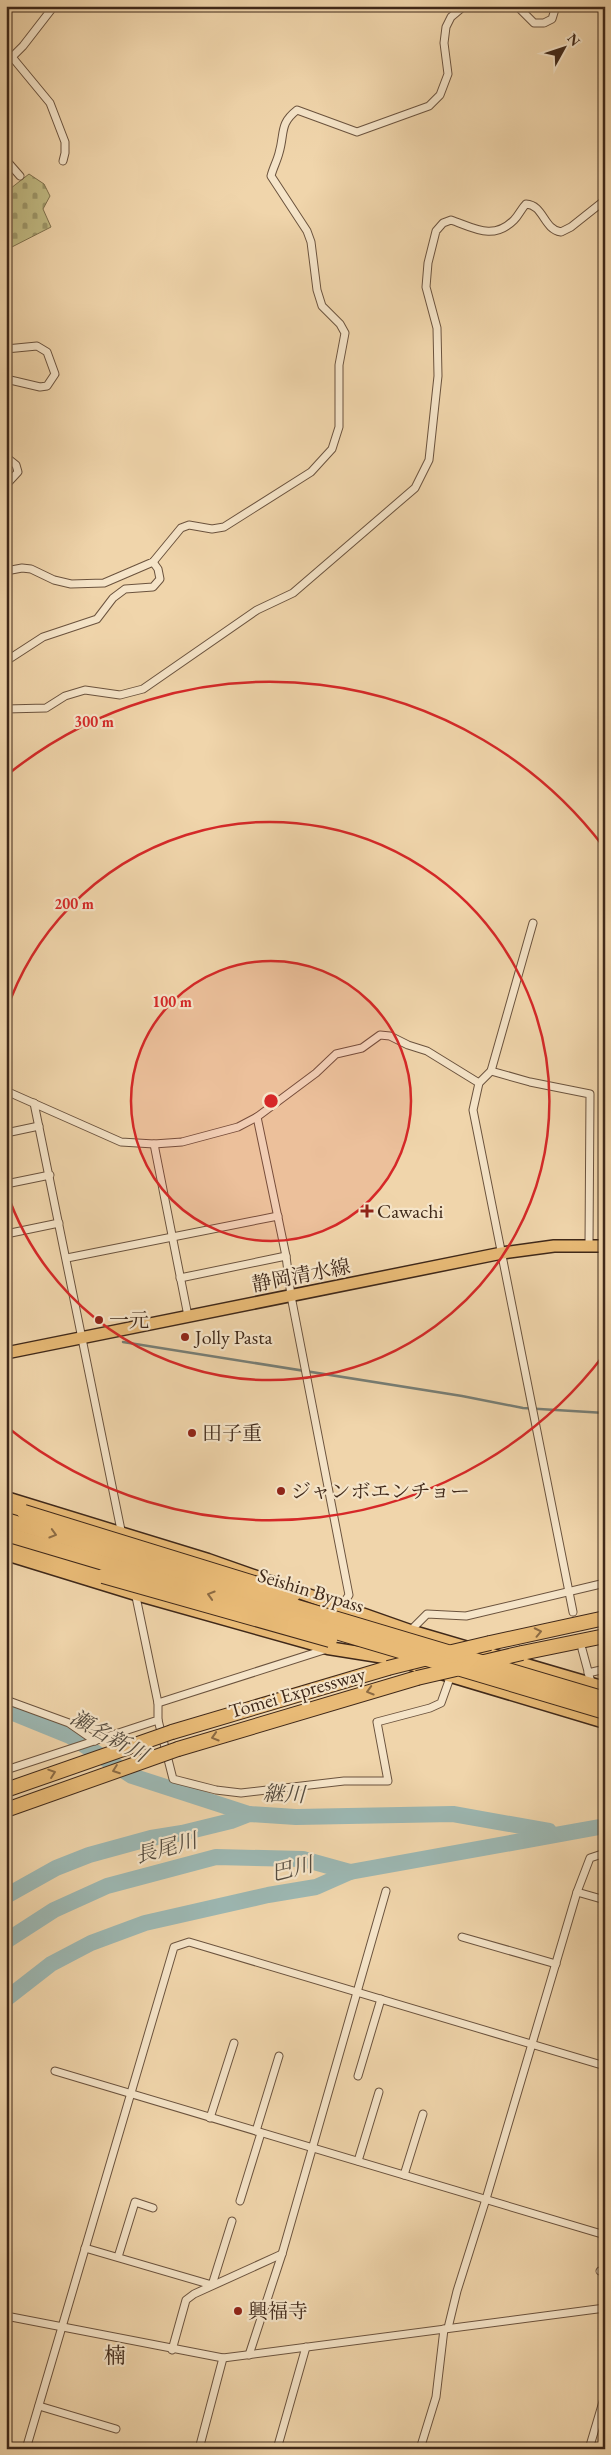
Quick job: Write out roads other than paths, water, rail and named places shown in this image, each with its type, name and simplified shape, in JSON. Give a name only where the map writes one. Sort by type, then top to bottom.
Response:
[{"type":"highway","points":[[6,1498],[122,1532],[342,1605],[410,1631],[592,1686],[605,1688]]},
{"type":"highway","points":[[6,1507],[327,1606],[475,1664]]},
{"type":"highway","name":"Seishin Bypass","points":[[6,1520],[475,1664],[605,1720]]},
{"type":"highway","name":"Seishin Bypass","points":[[6,1534],[605,1699]]},
{"type":"highway","points":[[6,1546],[255,1620],[376,1652],[475,1664]]},
{"type":"highway","points":[[6,1554],[136,1594],[328,1648],[451,1675],[605,1720]]},
{"type":"highway","name":"Tomei Expressway","points":[[6,1790],[172,1732],[390,1663],[605,1618]]},
{"type":"highway","name":"Tomei Expressway","points":[[6,1810],[178,1749],[417,1678],[522,1653],[605,1636]]},
{"type":"main road","name":"静岡清水線","points":[[6,1353],[502,1253],[554,1246],[605,1246]]},
{"type":"street","points":[[6,63],[54,6]]},
{"type":"street","points":[[6,571],[22,568],[31,569],[54,580],[93,585],[104,583],[153,562],[181,528],[189,525],[212,529],[224,527],[311,472],[332,449],[339,427],[339,365],[345,333],[340,324],[322,306],[317,290],[311,242],[307,231],[272,176],[279,152],[281,134],[287,118],[297,110],[357,132],[429,106],[440,95],[448,74],[444,43],[446,27],[451,17],[464,6]]},
{"type":"street","points":[[517,6],[534,23],[544,23],[552,19],[556,6]]},
{"type":"street","points":[[12,57],[50,103],[65,142],[63,161]]},
{"type":"street","points":[[6,160],[20,176]]},
{"type":"street","points":[[6,709],[46,708],[65,696],[86,690],[120,695],[143,689],[257,610],[294,594],[415,488],[429,460],[438,376],[437,328],[426,287],[428,263],[440,225],[451,220],[482,232],[494,231],[514,220],[526,204],[532,204],[550,228],[561,232],[572,227],[605,200]]},
{"type":"street","points":[[6,349],[37,346],[47,352],[55,374],[48,386],[40,387],[6,379]]},
{"type":"street","points":[[6,457],[16,465],[18,472],[6,485]]},
{"type":"street","points":[[6,661],[43,637],[97,619],[113,598],[125,589],[153,587],[160,579],[158,569],[153,562]]},
{"type":"street","points":[[533,923],[491,1071],[479,1083],[473,1110],[573,1612]]},
{"type":"street","points":[[6,1091],[121,1142],[154,1144],[182,1142],[214,1135],[238,1127],[257,1117],[316,1073],[336,1054],[362,1048],[380,1035],[390,1036],[427,1051],[479,1083]]},
{"type":"street","points":[[491,1071],[530,1082],[590,1094],[589,1245]]},
{"type":"street","points":[[34,1103],[158,1703],[158,1720],[173,1779],[216,1790],[241,1793],[344,1782],[388,1781],[377,1722],[430,1708],[441,1702],[451,1675]]},
{"type":"street","points":[[257,1117],[286,1256],[291,1296],[350,1595],[342,1605]]},
{"type":"street","points":[[6,1133],[40,1126]]},
{"type":"street","points":[[154,1144],[188,1316]]},
{"type":"street","points":[[6,1184],[50,1175]]},
{"type":"street","points":[[67,1258],[278,1216]]},
{"type":"street","points":[[6,1234],[59,1223]]},
{"type":"street","points":[[180,1278],[286,1256]]},
{"type":"street","points":[[390,1663],[410,1631],[427,1614],[466,1616],[605,1583]]},
{"type":"street","points":[[158,1703],[328,1648]]},
{"type":"street","points":[[582,1649],[592,1686],[605,1720]]},
{"type":"street","points":[[588,1673],[605,1669]]},
{"type":"street","points":[[6,1700],[69,1723],[95,1741]]},
{"type":"street","points":[[6,1770],[158,1720]]},
{"type":"street","points":[[420,2449],[436,2397],[446,2329],[577,1892],[590,1858],[605,1853]]},
{"type":"street","points":[[249,2355],[282,2254],[386,1891]]},
{"type":"street","points":[[577,1892],[605,1900]]},
{"type":"street","points":[[462,1937],[556,1964]]},
{"type":"street","points":[[26,2449],[174,1948],[189,1942],[605,2066]]},
{"type":"street","points":[[358,2076],[381,1999]]},
{"type":"street","points":[[210,2118],[234,2042]]},
{"type":"street","points":[[240,2201],[279,2056]]},
{"type":"street","points":[[55,2071],[605,2235]]},
{"type":"street","points":[[358,2162],[378,2092]]},
{"type":"street","points":[[404,2175],[423,2114]]},
{"type":"street","points":[[118,2257],[135,2202],[153,2208]]},
{"type":"street","points":[[212,2285],[232,2221]]},
{"type":"street","points":[[85,2248],[212,2285]]},
{"type":"street","points":[[172,2350],[186,2300],[212,2285],[282,2254]]},
{"type":"street","points":[[605,2293],[605,2300]]},
{"type":"street","points":[[6,2316],[172,2350],[223,2358],[605,2308]]},
{"type":"street","points":[[277,2449],[306,2347]]},
{"type":"street","points":[[199,2449],[223,2358]]},
{"type":"street","points":[[588,2449],[605,2395]]},
{"type":"street","points":[[39,2406],[116,2429]]},
{"type":"waterway","points":[[123,1342],[462,1396],[523,1408],[605,1413]]},
{"type":"waterway","name":"瀬名新川","points":[[6,1710],[70,1736],[132,1776],[249,1814]]},
{"type":"waterway","name":"継川","points":[[6,1896],[56,1868],[89,1855],[151,1838],[182,1833],[231,1821],[249,1814],[296,1817],[453,1814],[549,1831]]},
{"type":"waterway","name":"巴川","points":[[6,1999],[51,1964],[91,1943],[145,1923],[268,1895],[316,1887],[350,1872],[605,1826]]},
{"type":"waterway","name":"長尾川","points":[[6,1941],[54,1910],[107,1886],[216,1857],[303,1859],[350,1872]]},
{"type":"place","name":"Cawachi","points":[[367,1211]]},
{"type":"place","name":"一元","points":[[99,1320]]},
{"type":"place","name":"Jolly Pasta","points":[[185,1337]]},
{"type":"place","name":"田子重","points":[[192,1433]]},
{"type":"place","name":"ジャンボエンチョー","points":[[281,1491]]},
{"type":"place","name":"興福寺","points":[[238,2311]]},
{"type":"district","name":"楠","points":[[115,2355]]}]
